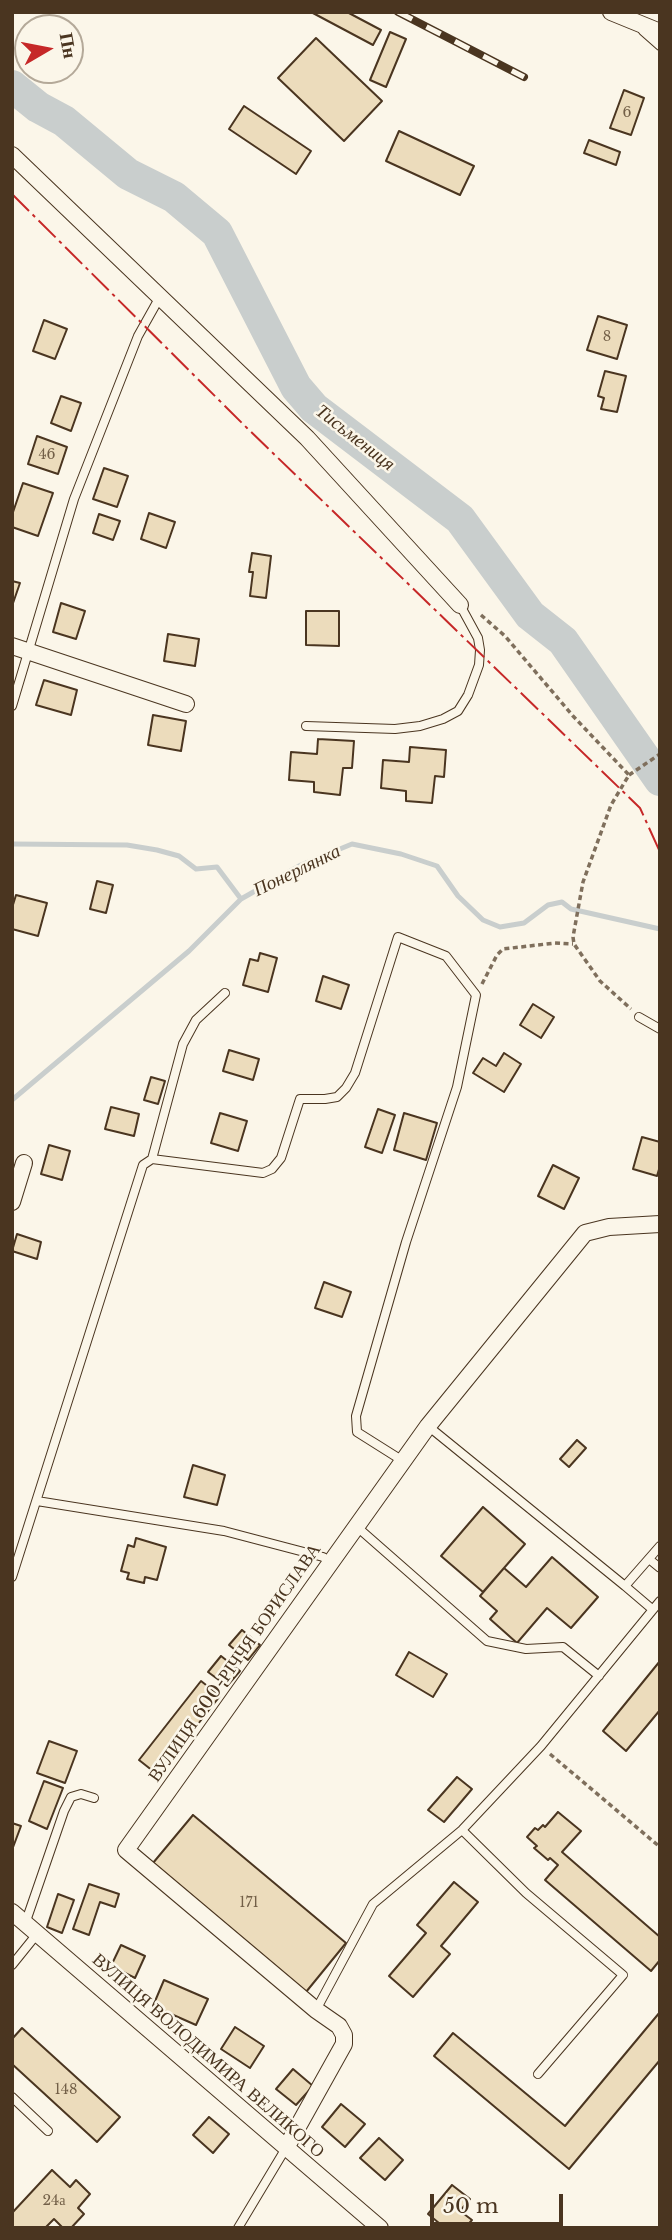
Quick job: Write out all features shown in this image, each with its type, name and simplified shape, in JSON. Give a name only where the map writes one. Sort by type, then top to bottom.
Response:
[{"type":"street","points":[[611,12],[660,32]]},
{"type":"street","points":[[12,155],[161,295],[307,438],[460,605]]},
{"type":"street","points":[[20,649],[186,704]]},
{"type":"street","points":[[12,1202],[24,1163]]},
{"type":"street","name":"ВУЛИЦЯ 600-РІЧЧЯ БОРИСЛАВА","points":[[286,2148],[344,2044],[344,2035],[339,2026],[316,2010],[126,1850],[428,1426],[585,1233],[609,1227],[660,1224]]},
{"type":"street","name":"ВУЛИЦЯ ВОЛОДИМИРА ВЕЛИКОГО","points":[[12,1912],[380,2228]]},
{"type":"lane","points":[[630,19],[660,46]]},
{"type":"lane","points":[[12,706],[20,649],[74,499],[138,336],[161,295]]},
{"type":"lane","points":[[306,726],[395,729],[420,726],[458,711],[468,695],[479,665],[480,650],[478,638],[460,605]]},
{"type":"lane","points":[[12,1577],[143,1165],[152,1159],[263,1173],[272,1169],[281,1158],[300,1099],[337,1097],[355,1073],[398,937],[446,956],[476,995],[457,1087],[406,1242],[356,1416],[357,1432],[403,1461]]},
{"type":"lane","points":[[152,1159],[183,1044],[196,1020],[225,993]]},
{"type":"lane","points":[[639,1017],[660,1029]]},
{"type":"lane","points":[[428,1426],[652,1609]]},
{"type":"lane","points":[[37,1501],[224,1531],[323,1557],[331,1563]]},
{"type":"lane","points":[[356,1526],[487,1641],[526,1648],[563,1647],[599,1676]]},
{"type":"lane","points":[[625,1586],[660,1546]]},
{"type":"lane","points":[[649,1559],[660,1568]]},
{"type":"lane","points":[[316,2010],[373,1903],[463,1830],[541,1746],[660,1601]]},
{"type":"lane","points":[[12,1965],[31,1929],[64,1811],[71,1797],[81,1794],[94,1798]]},
{"type":"lane","points":[[463,1830],[526,1893],[623,1975],[538,2074]]},
{"type":"lane","points":[[12,2097],[48,2131]]},
{"type":"lane","points":[[238,2228],[286,2148]]},
{"type":"path","points":[[460,605],[482,615],[505,636],[573,716],[629,775]]},
{"type":"path","points":[[639,1017],[600,981],[574,944],[573,937],[583,882],[611,805],[629,775],[660,754]]},
{"type":"path","points":[[476,995],[497,955],[503,949],[555,943],[574,944]]},
{"type":"path","points":[[541,1746],[660,1847]]},
{"type":"building","points":[[311,12],[347,12],[381,30],[373,45]]},
{"type":"building","points":[[390,32],[406,39],[386,87],[370,80]]},
{"type":"building","points":[[316,38],[382,101],[344,141],[278,78]]},
{"type":"building","points":[[624,90],[644,98],[631,135],[610,128]]},
{"type":"building","points":[[244,106],[311,151],[296,174],[229,129]]},
{"type":"building","points":[[399,131],[474,166],[460,195],[386,161]]},
{"type":"building","points":[[589,140],[620,152],[616,165],[584,153]]},
{"type":"building","points":[[598,316],[627,325],[617,359],[587,350]]},
{"type":"building","points":[[44,320],[67,329],[55,359],[33,351]]},
{"type":"building","points":[[605,371],[626,376],[617,412],[601,409],[604,398],[598,396]]},
{"type":"building","points":[[61,396],[81,403],[71,431],[51,423]]},
{"type":"building","points":[[37,436],[67,447],[58,474],[28,464]]},
{"type":"building","points":[[104,468],[128,476],[117,507],[93,499]]},
{"type":"building","points":[[23,483],[53,493],[38,536],[12,527],[12,515]]},
{"type":"building","points":[[149,513],[175,522],[166,548],[141,539]]},
{"type":"building","points":[[99,514],[120,521],[113,540],[93,533]]},
{"type":"building","points":[[252,553],[271,556],[266,598],[250,596],[253,572],[249,572]]},
{"type":"building","points":[[12,581],[20,583],[12,606]]},
{"type":"building","points":[[61,603],[85,611],[76,639],[53,632]]},
{"type":"building","points":[[306,611],[339,611],[339,646],[306,645]]},
{"type":"building","points":[[168,634],[199,639],[195,666],[164,661]]},
{"type":"building","points":[[44,680],[77,690],[71,715],[36,705]]},
{"type":"building","points":[[153,715],[186,721],[181,751],[148,745]]},
{"type":"building","points":[[318,739],[354,741],[352,768],[343,768],[340,795],[314,792],[314,782],[289,780],[291,752],[317,754]]},
{"type":"building","points":[[410,747],[446,750],[444,777],[435,776],[432,803],[406,801],[406,791],[381,788],[383,760],[409,762]]},
{"type":"building","points":[[97,881],[113,885],[106,913],[90,909]]},
{"type":"building","points":[[16,895],[47,903],[38,936],[12,929],[12,908]]},
{"type":"building","points":[[260,953],[277,958],[268,992],[243,985],[250,959],[258,961]]},
{"type":"building","points":[[323,976],[349,985],[341,1009],[316,1001]]},
{"type":"building","points":[[533,1004],[554,1017],[541,1038],[520,1025]]},
{"type":"building","points":[[229,1050],[259,1059],[253,1080],[223,1071]]},
{"type":"building","points":[[504,1053],[521,1064],[504,1092],[473,1073],[483,1058],[496,1066]]},
{"type":"building","points":[[151,1077],[165,1081],[158,1104],[144,1100]]},
{"type":"building","points":[[111,1107],[139,1114],[134,1136],[105,1129]]},
{"type":"building","points":[[378,1109],[395,1115],[382,1153],[365,1147]]},
{"type":"building","points":[[220,1113],[247,1121],[238,1151],[211,1143]]},
{"type":"building","points":[[404,1113],[437,1123],[426,1160],[394,1150]]},
{"type":"building","points":[[642,1137],[660,1142],[660,1166],[657,1176],[633,1169]]},
{"type":"building","points":[[49,1145],[70,1151],[62,1180],[41,1174]]},
{"type":"building","points":[[553,1165],[579,1178],[564,1209],[538,1196]]},
{"type":"building","points":[[17,1234],[41,1242],[37,1259],[12,1251]]},
{"type":"building","points":[[324,1282],[351,1292],[342,1317],[315,1308]]},
{"type":"building","points":[[577,1440],[586,1448],[569,1467],[560,1459]]},
{"type":"building","points":[[193,1465],[225,1475],[217,1505],[184,1497]]},
{"type":"building","points":[[483,1507],[525,1544],[483,1592],[441,1556]]},
{"type":"building","points":[[136,1538],[166,1547],[157,1580],[145,1577],[144,1583],[127,1579],[129,1573],[121,1571],[128,1545],[134,1547]]},
{"type":"building","points":[[552,1557],[598,1597],[571,1628],[547,1608],[517,1643],[490,1619],[497,1611],[480,1596],[504,1568],[526,1587]]},
{"type":"building","points":[[242,1630],[260,1645],[248,1660],[229,1645]]},
{"type":"building","points":[[409,1652],[447,1674],[433,1697],[396,1675]]},
{"type":"building","points":[[221,1656],[240,1671],[227,1686],[208,1672]]},
{"type":"building","points":[[660,1661],[660,1710],[626,1751],[603,1731]]},
{"type":"building","points":[[201,1681],[220,1696],[158,1775],[139,1760]]},
{"type":"building","points":[[49,1741],[77,1751],[65,1783],[37,1773]]},
{"type":"building","points":[[457,1777],[472,1789],[444,1822],[428,1810]]},
{"type":"building","points":[[44,1781],[63,1788],[47,1829],[29,1821]]},
{"type":"building","points":[[558,1812],[581,1831],[562,1852],[660,1937],[660,1960],[651,1971],[545,1880],[558,1865],[534,1848],[537,1846],[527,1837],[535,1828],[538,1830],[543,1825],[545,1827]]},
{"type":"building","points":[[193,1815],[346,1943],[306,1992],[153,1863]]},
{"type":"building","points":[[12,1823],[21,1826],[12,1850]]},
{"type":"building","points":[[454,1882],[478,1902],[441,1946],[450,1954],[413,1997],[389,1976],[426,1933],[417,1925]]},
{"type":"building","points":[[89,1884],[119,1894],[115,1907],[100,1902],[89,1935],[73,1929]]},
{"type":"building","points":[[58,1894],[74,1900],[62,1933],[47,1927]]},
{"type":"building","points":[[121,1945],[145,1956],[135,1978],[111,1966]]},
{"type":"building","points":[[164,1980],[208,1999],[196,2025],[153,2006]]},
{"type":"building","points":[[660,2012],[660,2060],[569,2169],[434,2056],[453,2033],[565,2126]]},
{"type":"building","points":[[235,2027],[264,2046],[250,2068],[221,2049]]},
{"type":"building","points":[[22,2028],[120,2117],[97,2142],[12,2064],[12,2039]]},
{"type":"building","points":[[293,2069],[313,2086],[296,2105],[276,2089]]},
{"type":"building","points":[[341,2104],[365,2124],[345,2147],[322,2127]]},
{"type":"building","points":[[209,2117],[229,2134],[213,2153],[193,2135]]},
{"type":"building","points":[[379,2138],[403,2160],[385,2180],[360,2158]]},
{"type":"building","points":[[52,2170],[70,2187],[76,2180],[90,2194],[78,2208],[84,2214],[71,2228],[63,2228],[54,2219],[45,2228],[12,2228],[12,2213]]},
{"type":"building","points":[[452,2185],[470,2199],[460,2211],[472,2220],[465,2228],[445,2228],[428,2214]]},
{"type":"waterway","name":"Тисьмениця","points":[[12,86],[38,107],[64,121],[128,174],[174,197],[217,233],[296,387],[314,408],[460,519],[530,615],[563,641],[660,780]]},
{"type":"waterway","points":[[12,844],[127,845],[157,850],[179,856],[196,869],[217,867],[241,899]]},
{"type":"waterway","name":"Понерлянка","points":[[12,1100],[189,951],[241,899],[301,865],[352,844],[401,854],[437,866],[458,896],[483,920],[500,927],[524,923],[548,905],[562,902],[571,909],[660,929]]},
{"type":"railway","points":[[398,12],[524,77]]},
{"type":"power","points":[[12,194],[247,428],[640,808],[660,852]]}]
